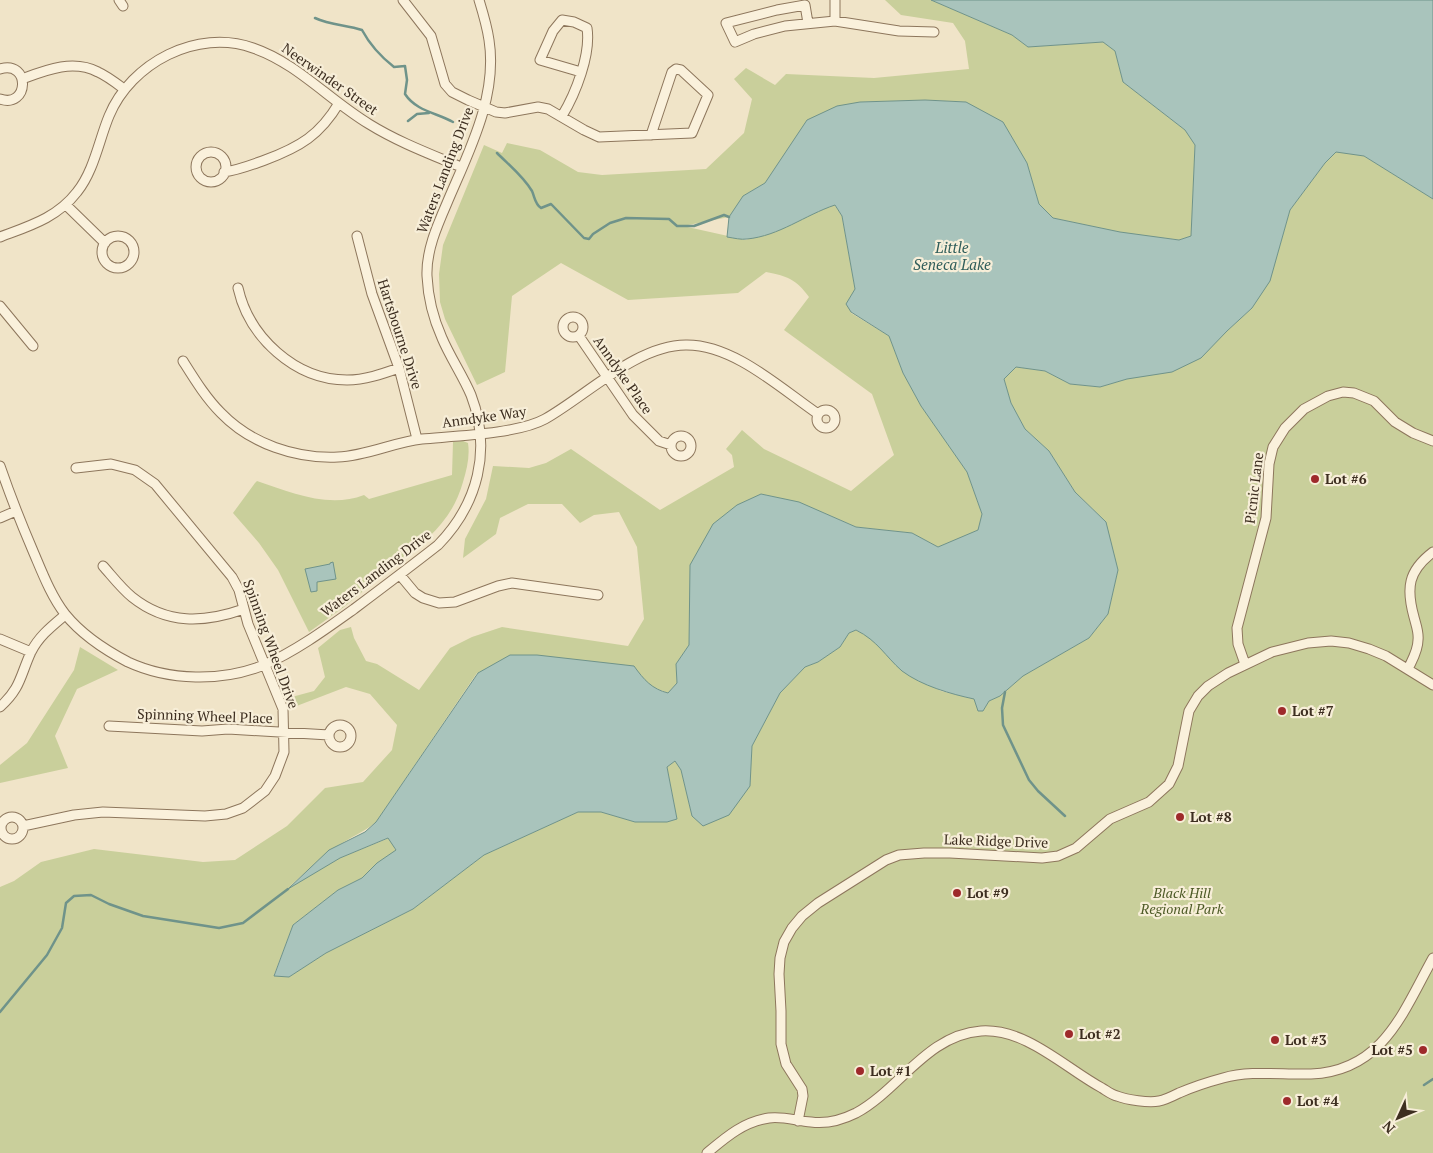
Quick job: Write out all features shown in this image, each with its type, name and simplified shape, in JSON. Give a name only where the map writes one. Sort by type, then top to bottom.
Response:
[{"type":"street","points":[[403,0],[431,36],[445,84],[452,92],[496,112],[505,113],[538,107],[548,109],[599,137],[651,135],[692,133],[708,95],[681,70],[676,69],[672,72],[651,135]]},
{"type":"street","name":"Waters Landing Drive","points":[[0,466],[16,511],[45,579],[65,615],[93,642],[108,652],[139,667],[156,672],[205,677],[234,673],[264,665],[325,630],[438,545],[450,533],[465,510],[476,484],[480,465],[481,433],[477,412],[441,337],[432,313],[427,274],[430,251],[437,227],[473,140],[489,86],[490,42],[479,0]]},
{"type":"street","points":[[835,0],[835,21]]},
{"type":"street","points":[[808,22],[805,5],[726,23],[735,42],[754,34],[808,22],[835,21],[899,31],[934,32]]},
{"type":"street","points":[[562,116],[573,97],[581,72],[588,36],[587,28],[574,22],[562,20],[552,31],[540,60],[581,72]]},
{"type":"street","name":"Neerwinder Street","points":[[0,237],[40,222],[66,205],[78,191],[86,177],[110,114],[124,89],[146,67],[170,53],[197,44],[226,43],[250,47],[275,56],[368,124],[413,147],[461,168]]},
{"type":"street","points":[[22,79],[54,67],[74,66],[97,71],[124,89]]},
{"type":"street","points":[[0,70],[11,68],[20,74],[23,88],[17,97],[8,100],[0,99]]},
{"type":"street","points":[[224,172],[241,169],[289,152],[304,143],[324,124],[339,103]]},
{"type":"street","points":[[66,205],[105,243]]},
{"type":"street","name":"Hartsbourne Drive","points":[[356,236],[372,294],[399,368],[417,439]]},
{"type":"street","points":[[238,288],[242,304],[262,336],[277,353],[297,368],[319,376],[346,380],[371,377],[399,368]]},
{"type":"street","points":[[0,306],[33,346]]},
{"type":"street","name":"Anndyke Place","points":[[579,336],[633,415],[659,441],[671,446]]},
{"type":"street","name":"Anndyke Way","points":[[183,362],[202,391],[222,414],[246,434],[275,448],[306,456],[338,457],[361,454],[417,439],[522,427],[543,420],[636,359],[661,348],[686,344],[712,348],[739,359],[818,414]]},
{"type":"street","name":"Picnic Lane","points":[[1245,664],[1238,644],[1237,628],[1266,518],[1269,464],[1273,447],[1285,428],[1304,409],[1328,396],[1343,392],[1354,393],[1374,402],[1395,422],[1413,434],[1433,441]]},
{"type":"street","name":"Spinning Wheel Drive","points":[[23,826],[74,815],[103,812],[205,816],[226,814],[243,808],[266,791],[276,776],[284,752],[283,709],[248,624],[239,590],[232,577],[155,484],[135,470],[111,464],[76,468]]},
{"type":"street","points":[[0,518],[16,511]]},
{"type":"street","points":[[1408,669],[1418,642],[1409,584],[1415,571],[1424,559],[1433,552]]},
{"type":"street","points":[[103,566],[131,596],[146,607],[165,615],[183,619],[203,620],[226,616],[244,609]]},
{"type":"street","points":[[400,575],[423,598],[439,603],[455,602],[498,586],[512,583],[598,596]]},
{"type":"street","points":[[0,707],[10,698],[22,679],[31,652],[43,633],[65,615]]},
{"type":"street","points":[[0,639],[31,652]]},
{"type":"street","name":"Lake Ridge Drive","points":[[798,1120],[803,1096],[802,1089],[786,1064],[781,1044],[780,958],[784,942],[792,928],[802,916],[818,903],[886,860],[899,855],[950,853],[1042,858],[1058,856],[1076,848],[1110,819],[1149,802],[1168,784],[1178,766],[1189,711],[1198,696],[1208,686],[1245,664],[1288,647],[1331,641],[1369,649],[1386,656],[1433,685]]},
{"type":"street","name":"Spinning Wheel Place","points":[[110,726],[202,731],[228,729],[329,736]]},
{"type":"street","points":[[707,1153],[735,1130],[749,1122],[770,1117],[812,1123],[841,1120],[876,1100],[939,1045],[959,1036],[982,1031],[1005,1034],[1029,1042],[1082,1078],[1117,1096],[1135,1100],[1159,1101],[1225,1077],[1255,1073],[1313,1074],[1336,1071],[1358,1062],[1378,1047],[1392,1032],[1433,958]]},
{"type":"green space","name":"Black Hill Regional Park","points":[[885,0],[931,0],[1012,35],[1028,47],[1103,42],[1115,51],[1123,82],[1185,130],[1195,145],[1191,236],[1180,240],[1163,238],[1156,240],[1053,218],[1039,204],[1027,163],[966,102],[925,100],[860,102],[807,120],[765,183],[743,196],[729,217],[683,226],[746,240],[834,204],[842,216],[855,289],[851,313],[889,336],[903,373],[921,406],[967,472],[982,514],[978,530],[938,547],[912,533],[856,527],[787,500],[761,494],[691,565],[689,645],[676,664],[677,683],[668,693],[655,688],[477,673],[376,822],[332,850],[290,886],[340,858],[389,838],[396,851],[377,863],[362,878],[338,890],[293,925],[274,975],[289,977],[326,953],[413,909],[484,855],[578,812],[601,812],[635,822],[667,822],[677,819],[667,767],[675,761],[681,770],[692,816],[751,763],[752,746],[780,693],[805,667],[818,662],[840,647],[849,633],[856,630],[871,638],[903,671],[941,691],[974,699],[983,711],[989,701],[1000,696],[1023,676],[1089,638],[1108,614],[1118,570],[1104,520],[1075,492],[1049,451],[1025,429],[1011,403],[1004,379],[1016,367],[1045,371],[1070,384],[1100,387],[1127,379],[1227,331],[1252,308],[1262,292],[1277,256],[1290,210],[1336,151],[1364,156],[1433,199],[1433,1153],[0,1153],[0,887],[14,881],[41,862],[94,849],[203,862],[235,860],[287,826],[325,788],[363,782],[392,750],[397,725],[370,694],[346,687],[294,707],[288,698],[314,691],[325,677],[318,648],[340,630],[351,627],[354,638],[366,661],[377,664],[419,690],[450,648],[472,637],[502,627],[628,646],[644,619],[637,547],[619,512],[594,515],[580,523],[562,504],[528,504],[500,518],[496,534],[463,558],[465,539],[486,499],[493,466],[529,468],[546,463],[571,449],[660,510],[734,467],[732,455],[726,449],[742,430],[764,449],[851,491],[894,455],[872,394],[784,330],[809,297],[795,282],[780,275],[766,272],[738,293],[628,300],[561,263],[512,296],[505,372],[477,385],[445,319],[440,302],[439,274],[443,245],[484,145],[502,153],[507,143],[540,150],[578,172],[602,175],[706,169],[744,133],[752,99],[734,79],[746,68],[775,85],[786,74],[874,78],[969,69],[965,41],[953,23],[901,15]]},
{"type":"green space","points":[[463,441],[468,443],[467,467],[458,496],[446,518],[430,536],[399,563],[309,632],[278,570],[259,543],[233,513],[255,483],[257,481],[296,494],[323,500],[350,499],[364,495],[369,499],[452,475],[453,442]]},
{"type":"green space","points":[[80,647],[118,670],[77,689],[55,736],[68,768],[0,783],[0,765],[27,743],[74,670]]},
{"type":"water","name":"Little Seneca Lake","points":[[931,0],[1433,0],[1433,199],[1364,156],[1336,152],[1325,163],[1290,210],[1270,281],[1252,308],[1201,358],[1172,372],[1127,379],[1100,387],[1070,384],[1045,371],[1016,367],[1004,379],[1011,403],[1025,429],[1049,451],[1075,492],[1106,522],[1118,570],[1108,614],[1089,638],[1023,676],[1000,696],[989,701],[983,711],[978,711],[974,699],[937,689],[918,681],[902,671],[870,639],[856,630],[849,633],[840,647],[818,662],[805,667],[780,693],[752,746],[750,786],[729,815],[703,826],[692,816],[681,770],[675,761],[667,767],[677,819],[667,822],[635,822],[601,812],[578,812],[484,855],[413,909],[326,953],[289,977],[274,976],[293,925],[338,890],[362,878],[377,863],[396,850],[388,838],[340,858],[288,889],[329,850],[365,832],[376,822],[478,673],[510,655],[537,655],[634,666],[649,683],[657,689],[668,693],[677,683],[676,664],[689,645],[690,565],[713,524],[737,505],[761,494],[799,502],[856,527],[912,533],[938,547],[978,530],[982,514],[967,472],[921,406],[903,373],[889,336],[851,312],[846,304],[855,289],[842,216],[835,205],[770,234],[745,239],[727,237],[729,217],[743,196],[765,183],[807,120],[837,106],[860,102],[925,100],[966,102],[1003,122],[1027,163],[1039,204],[1053,218],[1120,232],[1179,240],[1191,236],[1195,145],[1185,130],[1123,82],[1115,51],[1103,42],[1028,47],[1012,35]]},
{"type":"water","points":[[333,562],[336,579],[317,582],[317,591],[311,592],[305,569]]},
{"type":"waterway","points":[[315,18],[362,30],[372,45],[389,63],[394,67],[405,66],[407,80],[405,94],[410,100],[421,108],[453,122]]},
{"type":"waterway","points":[[408,121],[417,114],[429,113]]},
{"type":"waterway","points":[[497,153],[524,180],[532,191],[536,203],[541,208],[551,204],[584,238],[589,239],[593,234],[610,223],[626,218],[669,219],[677,226],[694,226],[724,215],[729,217]]},
{"type":"waterway","points":[[1005,692],[1002,708],[1003,725],[1029,780],[1065,816]]},
{"type":"waterway","points":[[0,1012],[47,955],[62,928],[66,903],[74,896],[91,895],[109,904],[143,916],[219,928],[243,923],[288,889]]},
{"type":"waterway","points":[[1424,1085],[1433,1079]]},
{"type":"place","name":"Lot #6","points":[[1315,479]]},
{"type":"place","name":"Lot #7","points":[[1282,711]]},
{"type":"place","name":"Lot #8","points":[[1180,817]]},
{"type":"place","name":"Lot #9","points":[[957,893]]},
{"type":"place","name":"Lot #2","points":[[1069,1034]]},
{"type":"place","name":"Lot #3","points":[[1275,1040]]},
{"type":"place","name":"Lot #5","points":[[1423,1050]]},
{"type":"place","name":"Lot #1","points":[[860,1071]]},
{"type":"place","name":"Lot #4","points":[[1287,1101]]}]
